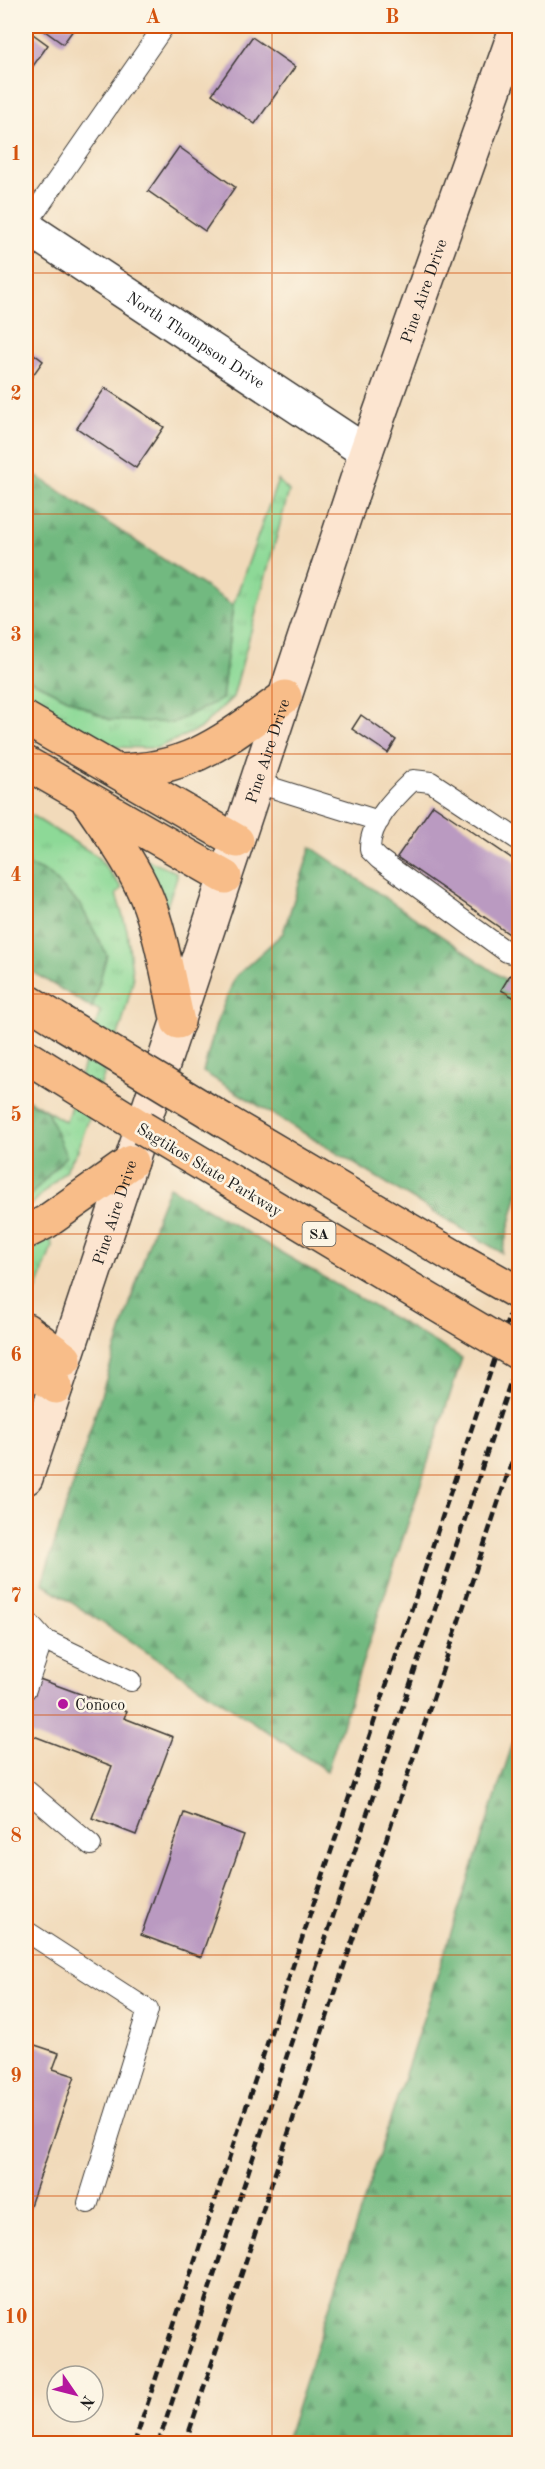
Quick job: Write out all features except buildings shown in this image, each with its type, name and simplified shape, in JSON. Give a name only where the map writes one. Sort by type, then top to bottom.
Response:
[{"type":"highway","points":[[116,771],[142,771],[196,756],[214,747],[285,697]]},
{"type":"highway","points":[[26,719],[237,841]]},
{"type":"highway","points":[[26,763],[225,877]]},
{"type":"highway","points":[[86,798],[131,867],[147,899],[178,1022]]},
{"type":"highway","points":[[26,1000],[223,1120],[519,1294]]},
{"type":"highway","name":"Sagtikos State Parkway","points":[[31,1059],[519,1354]]},
{"type":"highway","points":[[26,1232],[46,1221],[131,1162]]},
{"type":"highway","points":[[26,1330],[60,1373]]},
{"type":"highway","points":[[26,1365],[60,1373]]},
{"type":"street","name":"Pine Aire Drive","points":[[26,1478],[366,452],[517,26]]},
{"type":"street","name":"North Thompson Drive","points":[[26,226],[366,452]]},
{"type":"lane","points":[[26,226],[164,26]]},
{"type":"lane","points":[[519,841],[432,782],[413,780],[399,794],[369,839],[370,850],[507,952],[519,955]]},
{"type":"lane","points":[[257,783],[379,821]]},
{"type":"lane","points":[[26,1620],[43,1639],[131,1681]]},
{"type":"lane","points":[[26,1689],[43,1639]]},
{"type":"lane","points":[[26,1790],[91,1845]]},
{"type":"lane","points":[[26,1932],[148,2010],[88,2204]]},
{"type":"green space","points":[[26,469],[233,605],[222,699],[173,723],[110,720],[26,678]]},
{"type":"green space","points":[[278,480],[289,491],[233,697],[199,729],[157,748],[106,747],[26,702],[26,678],[110,720],[222,699],[233,605]]},
{"type":"green space","points":[[26,812],[97,856],[122,888],[116,894],[127,930],[133,981],[122,1023],[78,1150],[65,1171],[31,1205],[26,1207],[26,1098],[66,1122],[100,1011],[26,968]]},
{"type":"green space","points":[[311,847],[519,989],[519,1190],[502,1253],[203,1072],[216,1024],[235,977],[283,933]]},
{"type":"green space","points":[[147,860],[176,872],[177,877],[165,911],[144,866]]},
{"type":"green space","points":[[26,864],[49,874],[81,906],[107,955],[92,1008],[26,968]]},
{"type":"green space","points":[[26,1101],[47,1111],[66,1156],[26,1200]]},
{"type":"green space","points":[[169,1187],[462,1358],[327,1771],[42,1583],[157,1217]]},
{"type":"green space","points":[[51,1237],[52,1247],[30,1307],[26,1304],[26,1255]]},
{"type":"green space","points":[[519,1724],[519,2443],[285,2443]]},
{"type":"railway","points":[[134,2444],[520,1283]]},
{"type":"railway","points":[[158,2444],[520,1353]]},
{"type":"railway","points":[[185,2444],[520,1437]]},
{"type":"place","name":"Conoco","points":[[63,1704]]}]
